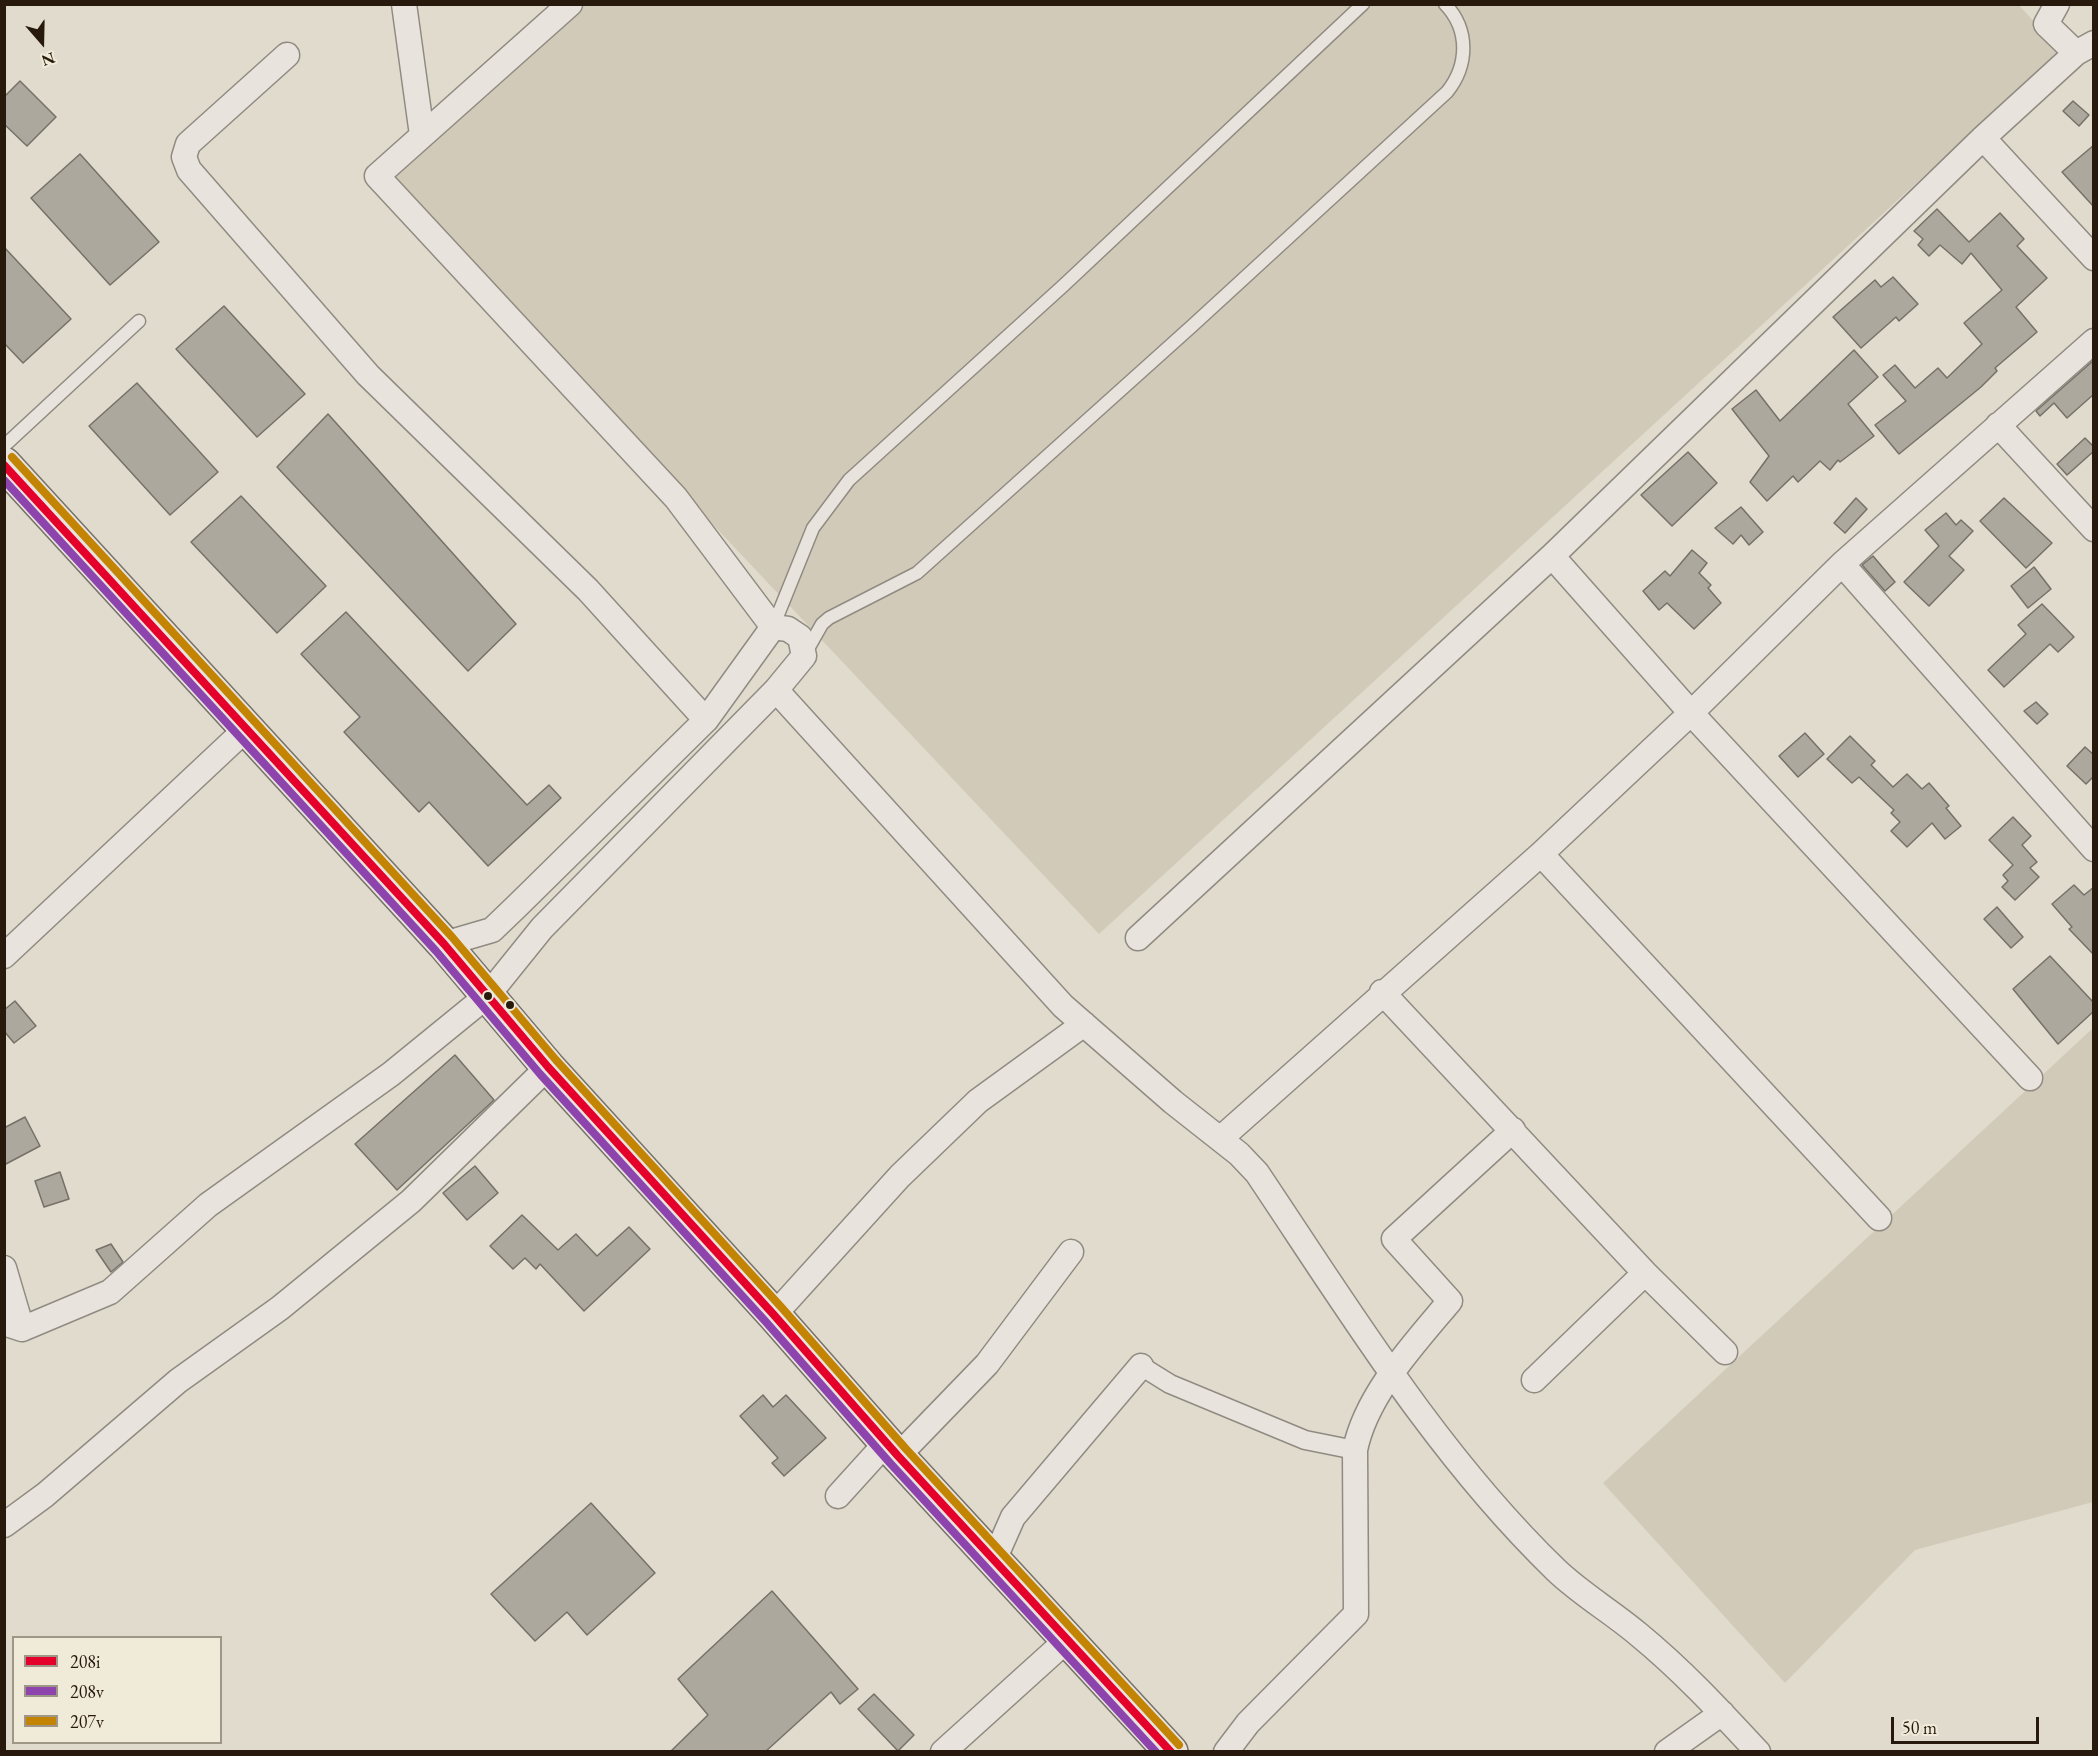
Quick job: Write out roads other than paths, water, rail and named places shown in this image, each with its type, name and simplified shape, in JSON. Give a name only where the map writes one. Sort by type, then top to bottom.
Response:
[{"type":"main road","points":[[4,464],[444,944],[548,1067],[774,1315],[892,1450],[1171,1752]]},
{"type":"street","points":[[404,4],[422,135]]},
{"type":"street","points":[[4,1268],[13,1326],[110,1292],[208,1205],[391,1074],[488,995],[542,928],[776,690],[804,656],[800,637],[788,629],[773,627],[676,498],[376,176],[570,4]]},
{"type":"street","points":[[1138,938],[1552,556],[1983,138],[2085,48],[2046,24],[2057,4]]},
{"type":"street","points":[[287,55],[188,144],[184,156],[189,170],[368,375],[588,590],[706,720]]},
{"type":"street","points":[[1983,138],[2094,258]]},
{"type":"street","points":[[1220,1139],[1541,854],[1691,713],[1842,564],[2094,341]]},
{"type":"street","points":[[1998,425],[2094,529]]},
{"type":"street","points":[[1552,556],[1691,713],[2030,1078]]},
{"type":"street","points":[[1842,564],[2094,849]]},
{"type":"street","points":[[444,944],[492,930],[516,907],[706,720],[773,627]]},
{"type":"street","points":[[776,690],[1047,988],[1084,1024],[1239,1154],[1257,1173],[1390,1373],[1457,1458],[1557,1572],[1684,1673],[1758,1752]]},
{"type":"street","points":[[4,956],[246,729]]},
{"type":"street","points":[[1541,854],[1879,1218]]},
{"type":"street","points":[[516,907],[518,921],[528,930],[542,928]]},
{"type":"street","points":[[1382,993],[1645,1273],[1725,1352]]},
{"type":"street","points":[[774,1315],[900,1176],[978,1101],[1084,1024]]},
{"type":"street","points":[[4,1525],[45,1495],[178,1382],[280,1308],[411,1201],[548,1067]]},
{"type":"street","points":[[1226,1752],[1248,1723],[1356,1614],[1355,1450],[1360,1426],[1390,1373],[1450,1301],[1394,1239],[1513,1130]]},
{"type":"street","points":[[838,1496],[987,1364],[1071,1252]]},
{"type":"street","points":[[1534,1380],[1645,1273]]},
{"type":"street","points":[[994,1560],[1013,1517],[1141,1366],[1170,1384],[1305,1440],[1355,1450]]},
{"type":"street","points":[[943,1752],[1068,1639]]},
{"type":"street","points":[[1667,1752],[1722,1713]]},
{"type":"lane","points":[[773,627],[813,528],[849,480],[1064,285],[1363,4]]},
{"type":"lane","points":[[804,656],[822,624],[859,600],[917,573],[1447,92],[1462,68],[1464,54],[1459,22],[1445,4]]},
{"type":"lane","points":[[4,446],[139,321]]}]
